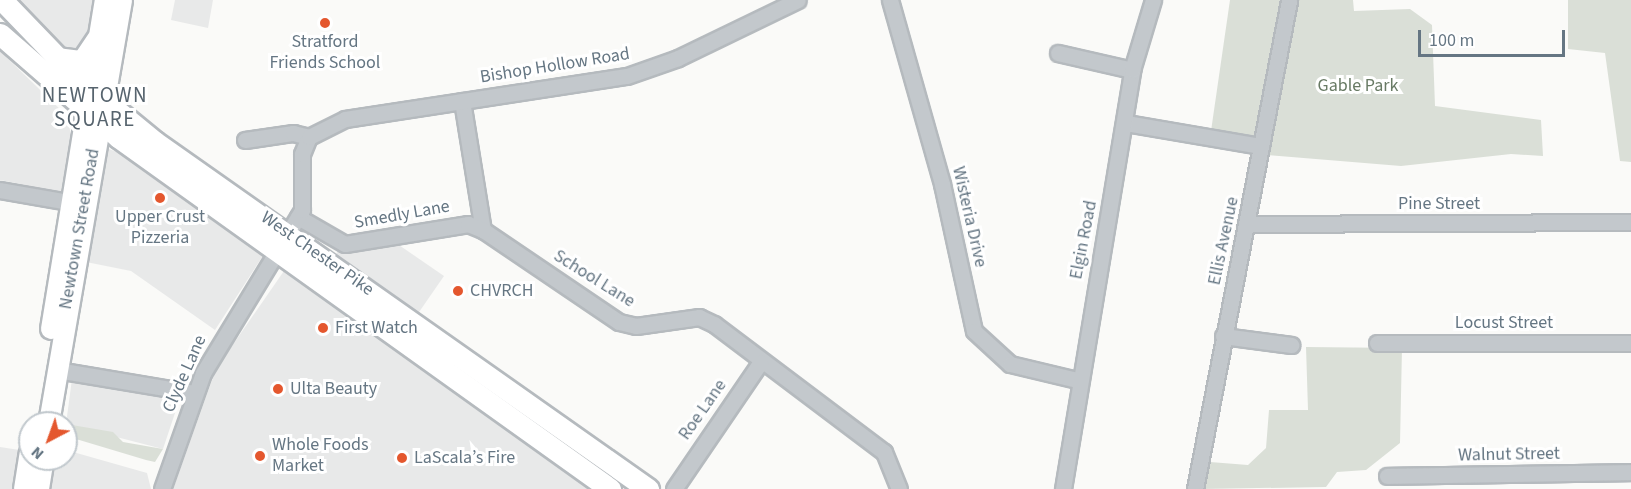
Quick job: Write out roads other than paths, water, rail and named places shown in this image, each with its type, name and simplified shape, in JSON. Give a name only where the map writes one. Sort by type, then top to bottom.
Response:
[{"type":"highway","name":"West Chester Pike","points":[[2,0],[56,58],[94,106]]},
{"type":"highway","name":"West Chester Pike","points":[[0,34],[94,106],[289,235],[647,489]]},
{"type":"highway","points":[[56,58],[82,61],[98,39]]},
{"type":"highway","name":"West Chester Pike","points":[[289,235],[610,489]]},
{"type":"main road","name":"Newtown Street Road","points":[[51,411],[94,106],[98,39],[105,0]]},
{"type":"main road","name":"Newtown Street Road","points":[[38,411],[69,202],[122,0]]},
{"type":"main road","points":[[24,489],[27,471]]},
{"type":"main road","points":[[39,489],[42,471]]},
{"type":"street","name":"Bishop Hollow Road","points":[[309,137],[345,119],[627,76],[678,58],[798,0]]},
{"type":"street","name":"Wisteria Drive","points":[[890,0],[942,184],[974,331],[1010,364],[1077,380]]},
{"type":"street","name":"Elgin Road","points":[[1063,489],[1077,380],[1126,123],[1132,70],[1153,0]]},
{"type":"street","name":"Ellis Avenue","points":[[1195,489],[1223,336],[1248,224],[1289,0]]},
{"type":"street","points":[[1058,53],[1132,70]]},
{"type":"street","points":[[462,101],[483,230]]},
{"type":"street","points":[[1126,123],[1262,146]]},
{"type":"street","points":[[245,140],[293,133],[309,137],[302,154],[304,204],[289,235]]},
{"type":"street","points":[[0,190],[69,202]]},
{"type":"street","name":"Pine Street","points":[[1248,224],[1631,222]]},
{"type":"street","name":"Smedly Lane","points":[[289,235],[345,244],[468,224],[483,230]]},
{"type":"street","name":"School Lane","points":[[483,230],[618,322],[636,326],[699,317],[884,452],[899,489]]},
{"type":"street","name":"Clyde Lane","points":[[162,489],[195,393],[222,338],[289,235]]},
{"type":"street","points":[[1223,336],[1291,345]]},
{"type":"street","name":"Locust Street","points":[[1377,343],[1631,343]]},
{"type":"street","name":"Roe Lane","points":[[647,489],[676,484],[760,363]]},
{"type":"street","points":[[57,370],[195,393]]},
{"type":"street","name":"Walnut Street","points":[[1388,476],[1631,472]]},
{"type":"place","name":"Stratford Friends School","points":[[325,23]]},
{"type":"place","name":"Upper Crust Pizzeria","points":[[160,198]]},
{"type":"place","name":"CHVRCH","points":[[458,291]]},
{"type":"place","name":"First Watch","points":[[323,328]]},
{"type":"place","name":"Ulta Beauty","points":[[278,389]]},
{"type":"place","name":"Whole Foods Market","points":[[260,456]]},
{"type":"place","name":"LaScala’s Fire","points":[[402,458]]},
{"type":"district","name":"NEWTOWN SQUARE","points":[[95,107]]},
{"type":"park label","name":"Gable Park","points":[[1358,86]]}]
